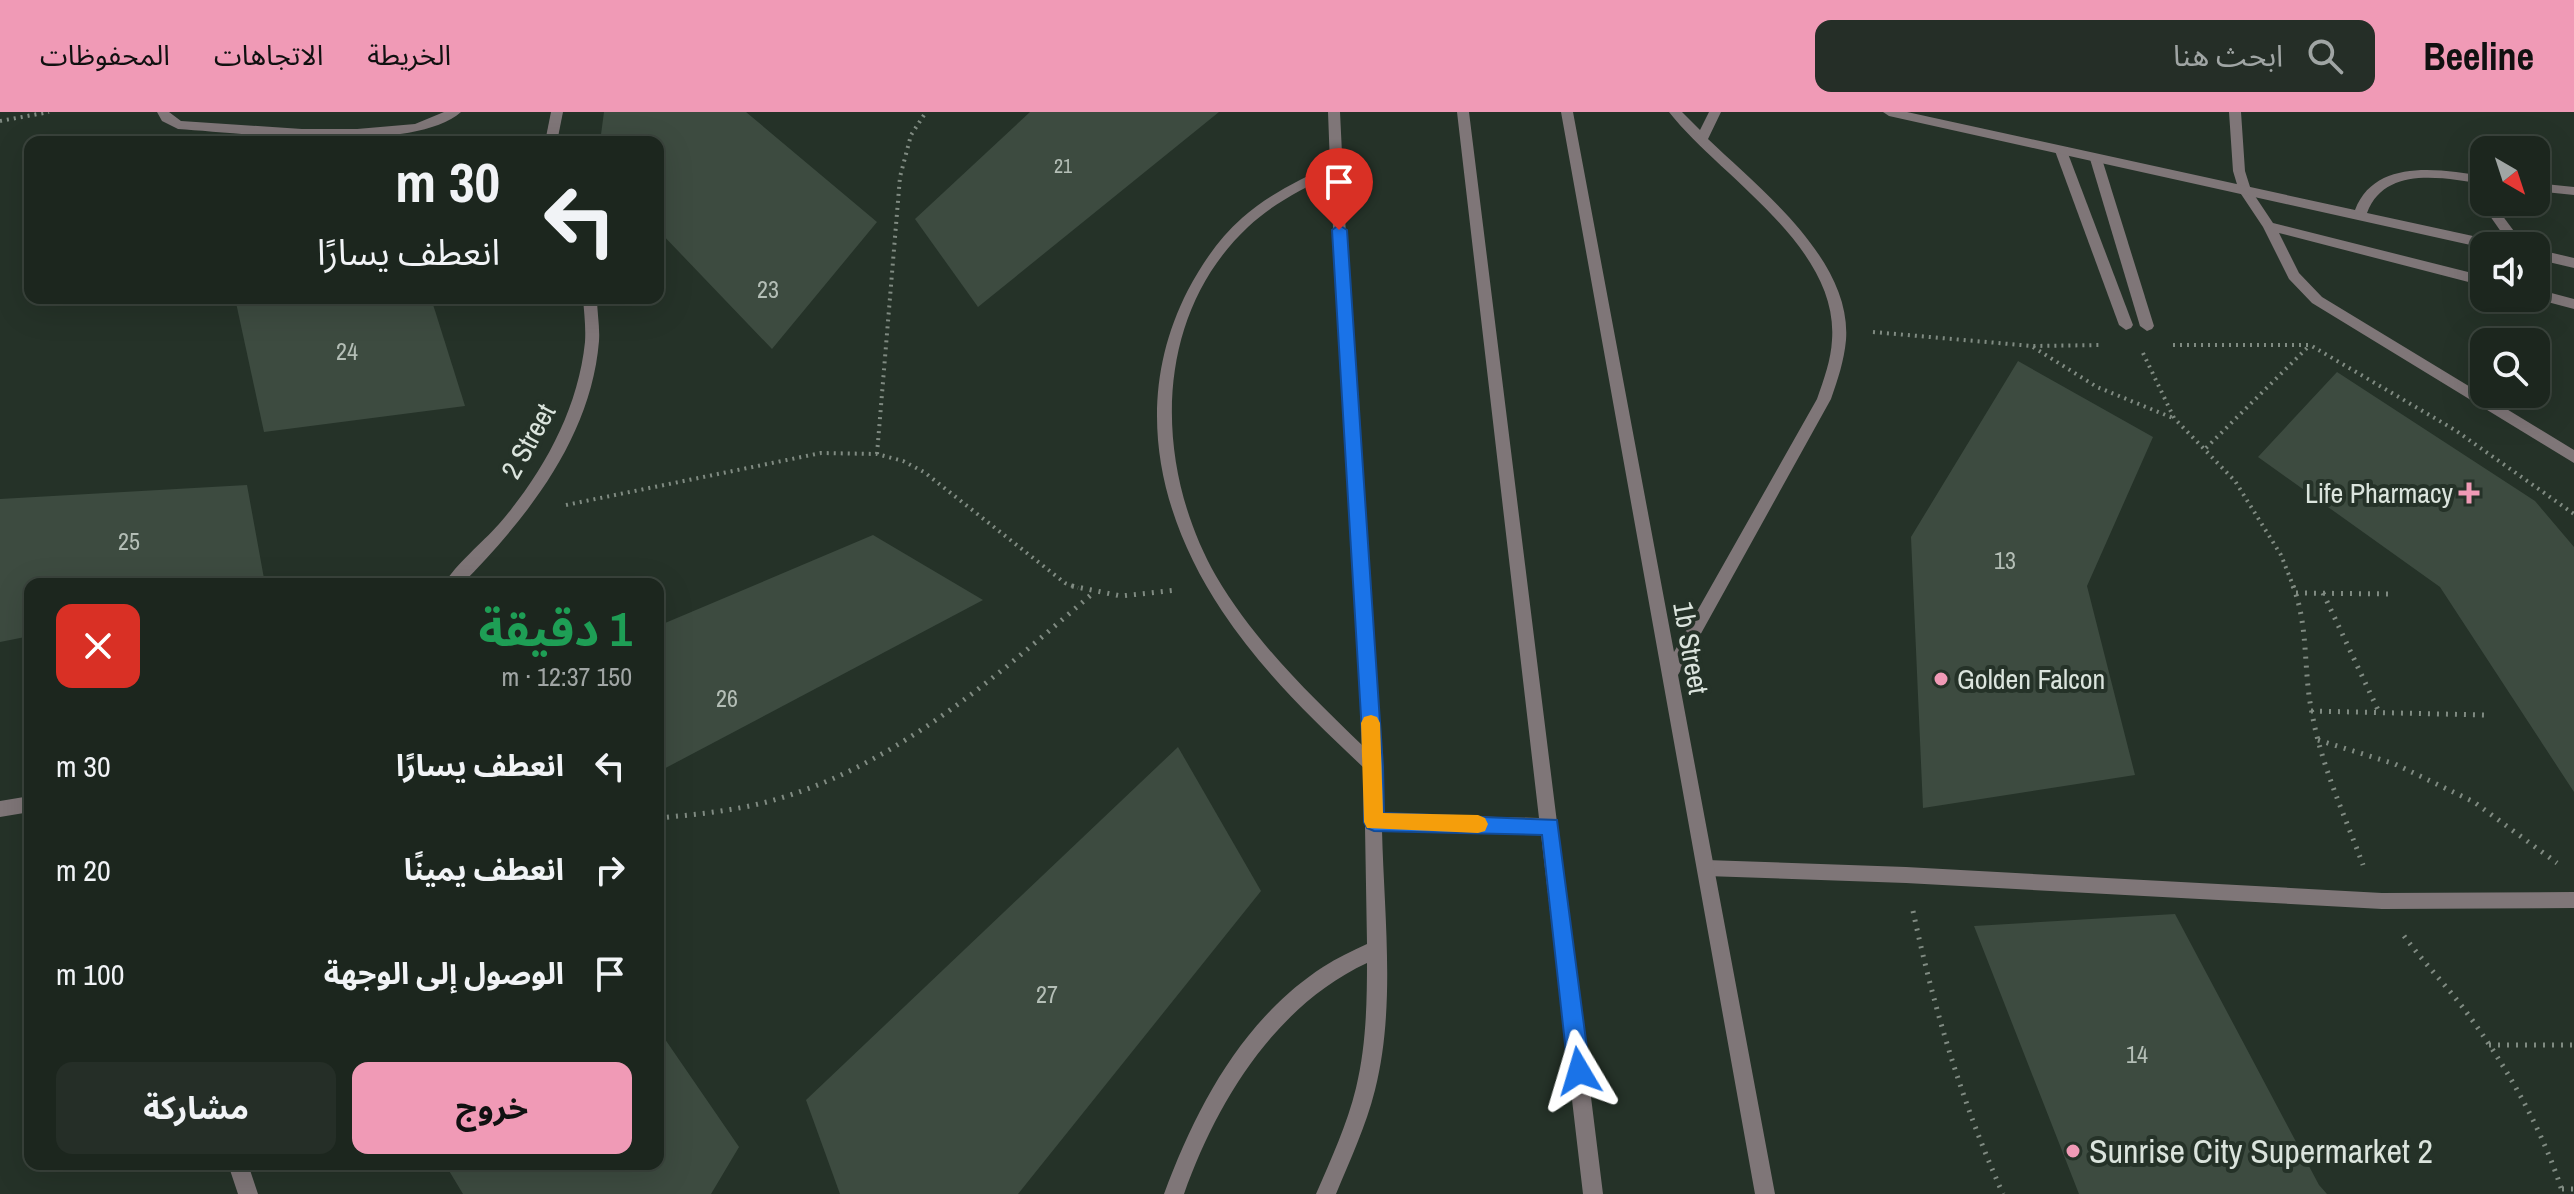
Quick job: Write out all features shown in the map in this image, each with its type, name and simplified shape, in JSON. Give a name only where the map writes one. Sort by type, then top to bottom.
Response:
[{"type":"street","points":[[163,112],[166,118],[178,125],[329,134],[417,128],[455,112]]},
{"type":"street","points":[[552,136],[557,112]]},
{"type":"street","points":[[1326,1194],[1356,1120],[1368,1077],[1375,1033],[1374,767],[1334,112]]},
{"type":"street","points":[[1463,112],[1593,1194]]},
{"type":"street","name":"1b Street","points":[[1567,112],[1765,1194]]},
{"type":"street","points":[[1669,676],[1824,399],[1834,377],[1841,330],[1838,306],[1818,261],[1793,229],[1675,112]]},
{"type":"street","points":[[1702,139],[1715,112]]},
{"type":"street","points":[[1889,112],[2470,240]]},
{"type":"street","points":[[2235,112],[2239,171],[2245,191],[2269,226],[2294,276],[2317,300],[2574,457]]},
{"type":"street","points":[[2061,151],[2126,325]]},
{"type":"street","points":[[2096,159],[2147,326]]},
{"type":"street","points":[[1335,167],[1283,193],[1241,227],[1214,257],[1186,302],[1169,354],[1161,408],[1165,465],[1181,523],[1211,581],[1282,675],[1374,767]]},
{"type":"street","points":[[2359,217],[2362,201],[2374,187],[2394,177],[2420,173],[2470,178]]},
{"type":"street","points":[[2550,188],[2574,191]]},
{"type":"street","points":[[2269,226],[2470,277]]},
{"type":"street","points":[[2550,257],[2574,263]]},
{"type":"street","points":[[2550,298],[2574,304]]},
{"type":"street","name":"2 Street","points":[[457,578],[514,516],[544,473],[568,430],[583,389],[591,350],[590,304]]},
{"type":"street","points":[[0,809],[24,805]]},
{"type":"street","points":[[1374,822],[1550,826]]},
{"type":"street","points":[[1706,868],[1906,875],[2382,901],[2574,900]]},
{"type":"street","points":[[1174,1194],[1185,1160],[1228,1078],[1257,1038],[1291,1003],[1328,974],[1374,950]]},
{"type":"street","points":[[240,1170],[248,1194]]},
{"type":"path","points":[[0,121],[49,112]]},
{"type":"path","points":[[877,454],[900,177],[911,135],[926,112]]},
{"type":"path","points":[[1841,330],[2032,346],[2109,345]]},
{"type":"path","points":[[2139,345],[2174,418]]},
{"type":"path","points":[[2170,345],[2310,345],[2455,430],[2574,514]]},
{"type":"path","points":[[2206,448],[2310,345]]},
{"type":"path","points":[[2032,346],[2097,387],[2174,418],[2235,481],[2260,517],[2281,555],[2296,593],[2305,631],[2311,711],[2357,853],[2406,938],[2467,1013],[2488,1045],[2542,1143],[2562,1192],[2574,1189]]},
{"type":"path","points":[[514,516],[821,453],[877,454],[903,461],[924,472],[1044,568],[1065,583],[1092,594],[1118,598],[1146,597],[1211,581]]},
{"type":"path","points":[[2296,593],[2394,594]]},
{"type":"path","points":[[2323,593],[2379,712]]},
{"type":"path","points":[[664,817],[745,807],[815,786],[882,756],[942,719],[995,679],[1092,594]]},
{"type":"path","points":[[2311,711],[2484,715]]},
{"type":"path","points":[[2318,740],[2395,764],[2474,802],[2562,866]]},
{"type":"path","points":[[1906,875],[1927,977],[1954,1071],[2003,1194]]},
{"type":"path","points":[[2488,1045],[2574,1045]]},
{"type":"building","points":[[604,112],[746,112],[877,222],[772,349],[664,236],[664,136],[601,136]]},
{"type":"building","points":[[1030,112],[1219,112],[978,307],[915,219]]},
{"type":"building","points":[[236,304],[433,304],[465,406],[264,432]]},
{"type":"building","points":[[2018,361],[2153,437],[2087,586],[2135,775],[1923,808],[1911,537]]},
{"type":"building","points":[[2337,372],[2535,501],[2574,547],[2574,792],[2440,587],[2258,457]]},
{"type":"building","points":[[247,485],[264,578],[24,578],[24,637],[0,642],[0,499]]},
{"type":"building","points":[[873,535],[983,600],[664,769],[664,623]]},
{"type":"building","points":[[1178,747],[1261,891],[1018,1194],[840,1194],[806,1100]]},
{"type":"building","points":[[2175,914],[2319,1185],[2327,1194],[2079,1194],[1974,926]]},
{"type":"building","points":[[664,1038],[739,1147],[711,1194],[463,1194],[449,1170],[664,1170]]},
{"type":"slow traffic","points":[[1371,723],[1374,822],[1478,824]]},
{"type":"place","name":"Life Pharmacy","points":[[2469,493]]},
{"type":"place","name":"Golden Falcon","points":[[1941,679]]},
{"type":"place","name":"Sunrise City Supermarket 2","points":[[2073,1151]]},
{"type":"route","points":[[1339,230],[1374,767],[1374,822],[1550,826],[1579,1071]]}]
